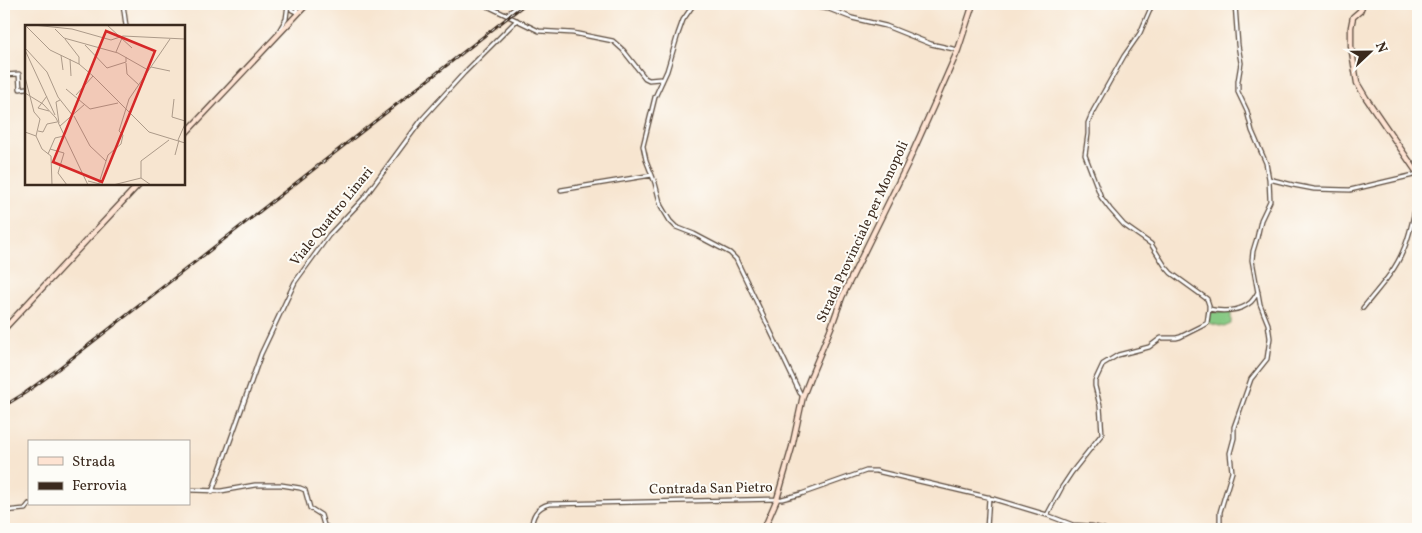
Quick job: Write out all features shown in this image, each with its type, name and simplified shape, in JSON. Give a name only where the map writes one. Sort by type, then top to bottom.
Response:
[{"type":"street","points":[[123,4],[126,25]]},
{"type":"street","points":[[288,4],[292,10],[298,13]]},
{"type":"street","points":[[278,34],[286,19],[288,4]]},
{"type":"street","points":[[295,4],[298,13]]},
{"type":"street","points":[[185,134],[307,4]]},
{"type":"street","points":[[483,4],[539,31],[573,33],[613,41],[645,78],[649,80],[660,79],[662,82]]},
{"type":"street","points":[[506,15],[521,4]]},
{"type":"street","points":[[694,4],[682,24],[657,92],[643,143],[646,160],[662,208],[673,224],[716,245],[736,258],[803,396]]},
{"type":"street","points":[[808,4],[829,9],[852,18],[886,26],[936,46],[958,50]]},
{"type":"street","name":"Strada Provinciale per Monopoli","points":[[764,529],[777,499],[792,447],[803,396],[842,297],[907,166],[958,50],[973,4]]},
{"type":"street","points":[[1047,515],[1067,479],[1102,434],[1100,406],[1095,381],[1103,364],[1118,355],[1149,347],[1161,338],[1176,338],[1207,323],[1209,305],[1207,299],[1171,273],[1151,244],[1124,225],[1110,209],[1101,197],[1085,155],[1088,123],[1093,111],[1124,56],[1140,33],[1151,4]]},
{"type":"street","points":[[1220,529],[1220,512],[1232,472],[1230,453],[1234,438],[1234,427],[1251,379],[1267,359],[1270,331],[1260,304],[1252,256],[1261,220],[1270,201],[1269,179],[1266,163],[1238,92],[1241,63],[1235,4]]},
{"type":"street","points":[[1269,179],[1302,187],[1350,190],[1418,174],[1357,83],[1351,46],[1351,27],[1353,17],[1360,11],[1363,4]]},
{"type":"street","name":"Viale Quattro Linari","points":[[212,492],[261,354],[295,282],[330,235],[364,198],[427,114],[516,20]]},
{"type":"street","points":[[4,75],[18,74],[20,89],[25,88]]},
{"type":"street","points":[[561,190],[652,175]]},
{"type":"street","points":[[4,329],[138,185]]},
{"type":"street","points":[[1363,308],[1382,286],[1402,255],[1406,246],[1418,195]]},
{"type":"street","points":[[1209,309],[1222,311],[1244,306],[1251,302],[1258,292]]},
{"type":"street","name":"Contrada San Pietro","points":[[532,529],[533,516],[543,506],[549,504],[777,499],[801,494],[866,471],[876,471],[989,497],[1073,525],[1104,529]]},
{"type":"street","points":[[190,490],[221,492],[247,485],[281,485],[300,488],[305,490],[310,508],[321,515],[324,525],[330,529]]},
{"type":"street","points":[[987,529],[989,497]]},
{"type":"street","points":[[4,511],[25,509],[28,505]]},
{"type":"green space","points":[[1231,311],[1231,324],[1224,327],[1208,323],[1208,314],[1210,312]]},
{"type":"railway","points":[[4,406],[58,369],[525,4]]}]
